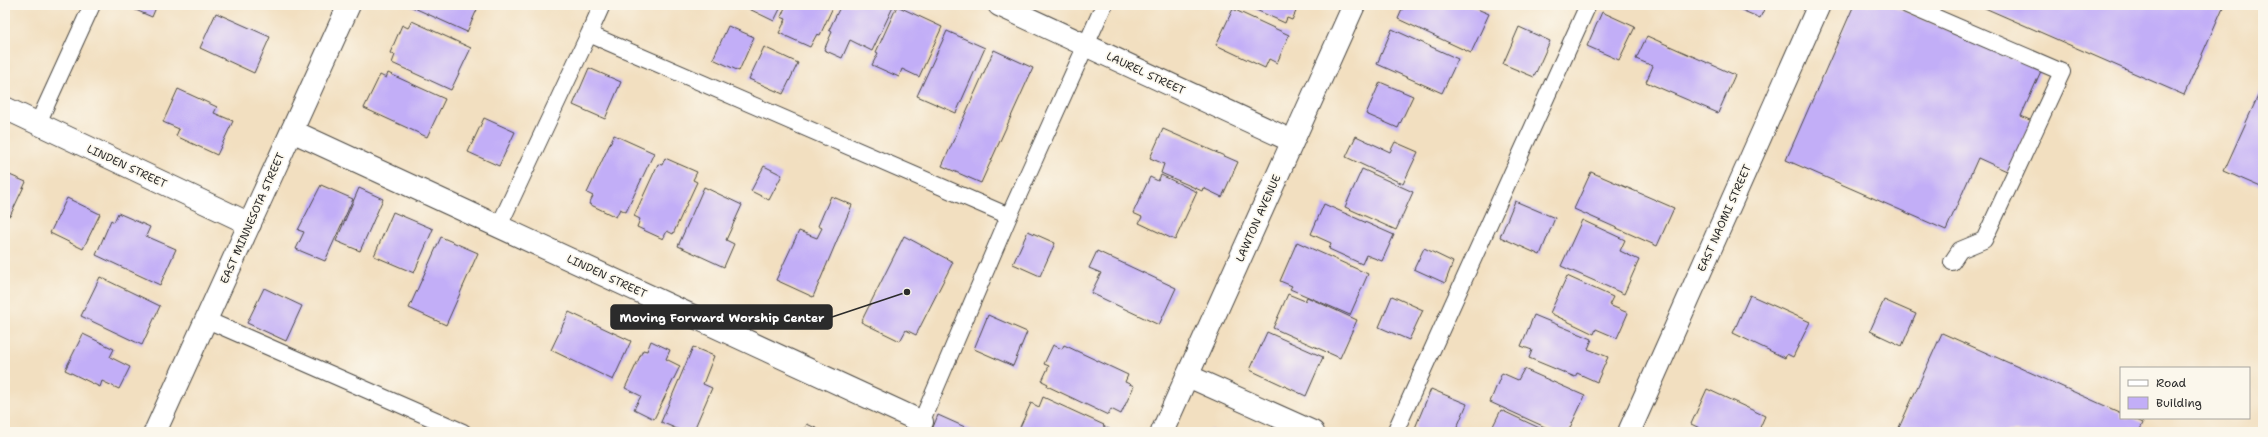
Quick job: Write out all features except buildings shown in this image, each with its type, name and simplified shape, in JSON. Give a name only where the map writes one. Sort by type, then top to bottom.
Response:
[{"type":"street","name":"EAST MINNESOTA STREET","points":[[155,432],[349,5]]},
{"type":"street","name":"LAUREL STREET","points":[[999,5],[1292,142]]},
{"type":"street","name":"LAWTON AVENUE","points":[[1162,432],[1354,5]]},
{"type":"street","name":"EAST NAOMI STREET","points":[[1629,432],[1819,5]]},
{"type":"street","name":"LINDEN STREET","points":[[5,108],[250,224]]},
{"type":"street","name":"LINDEN STREET","points":[[292,130],[499,226],[920,427]]},
{"type":"street","points":[[1188,376],[1313,432]]},
{"type":"lane","points":[[38,123],[92,5]]},
{"type":"lane","points":[[499,226],[602,5]]},
{"type":"lane","points":[[920,427],[1009,216],[1104,5]]},
{"type":"lane","points":[[1395,432],[1588,5]]},
{"type":"lane","points":[[1907,5],[2062,72],[1984,240],[1960,250],[1952,262]]},
{"type":"lane","points":[[589,34],[1009,216]]},
{"type":"lane","points":[[207,320],[463,432]]},
{"type":"place","name":"Moving Forward Worship Center","points":[[907,292]]}]
